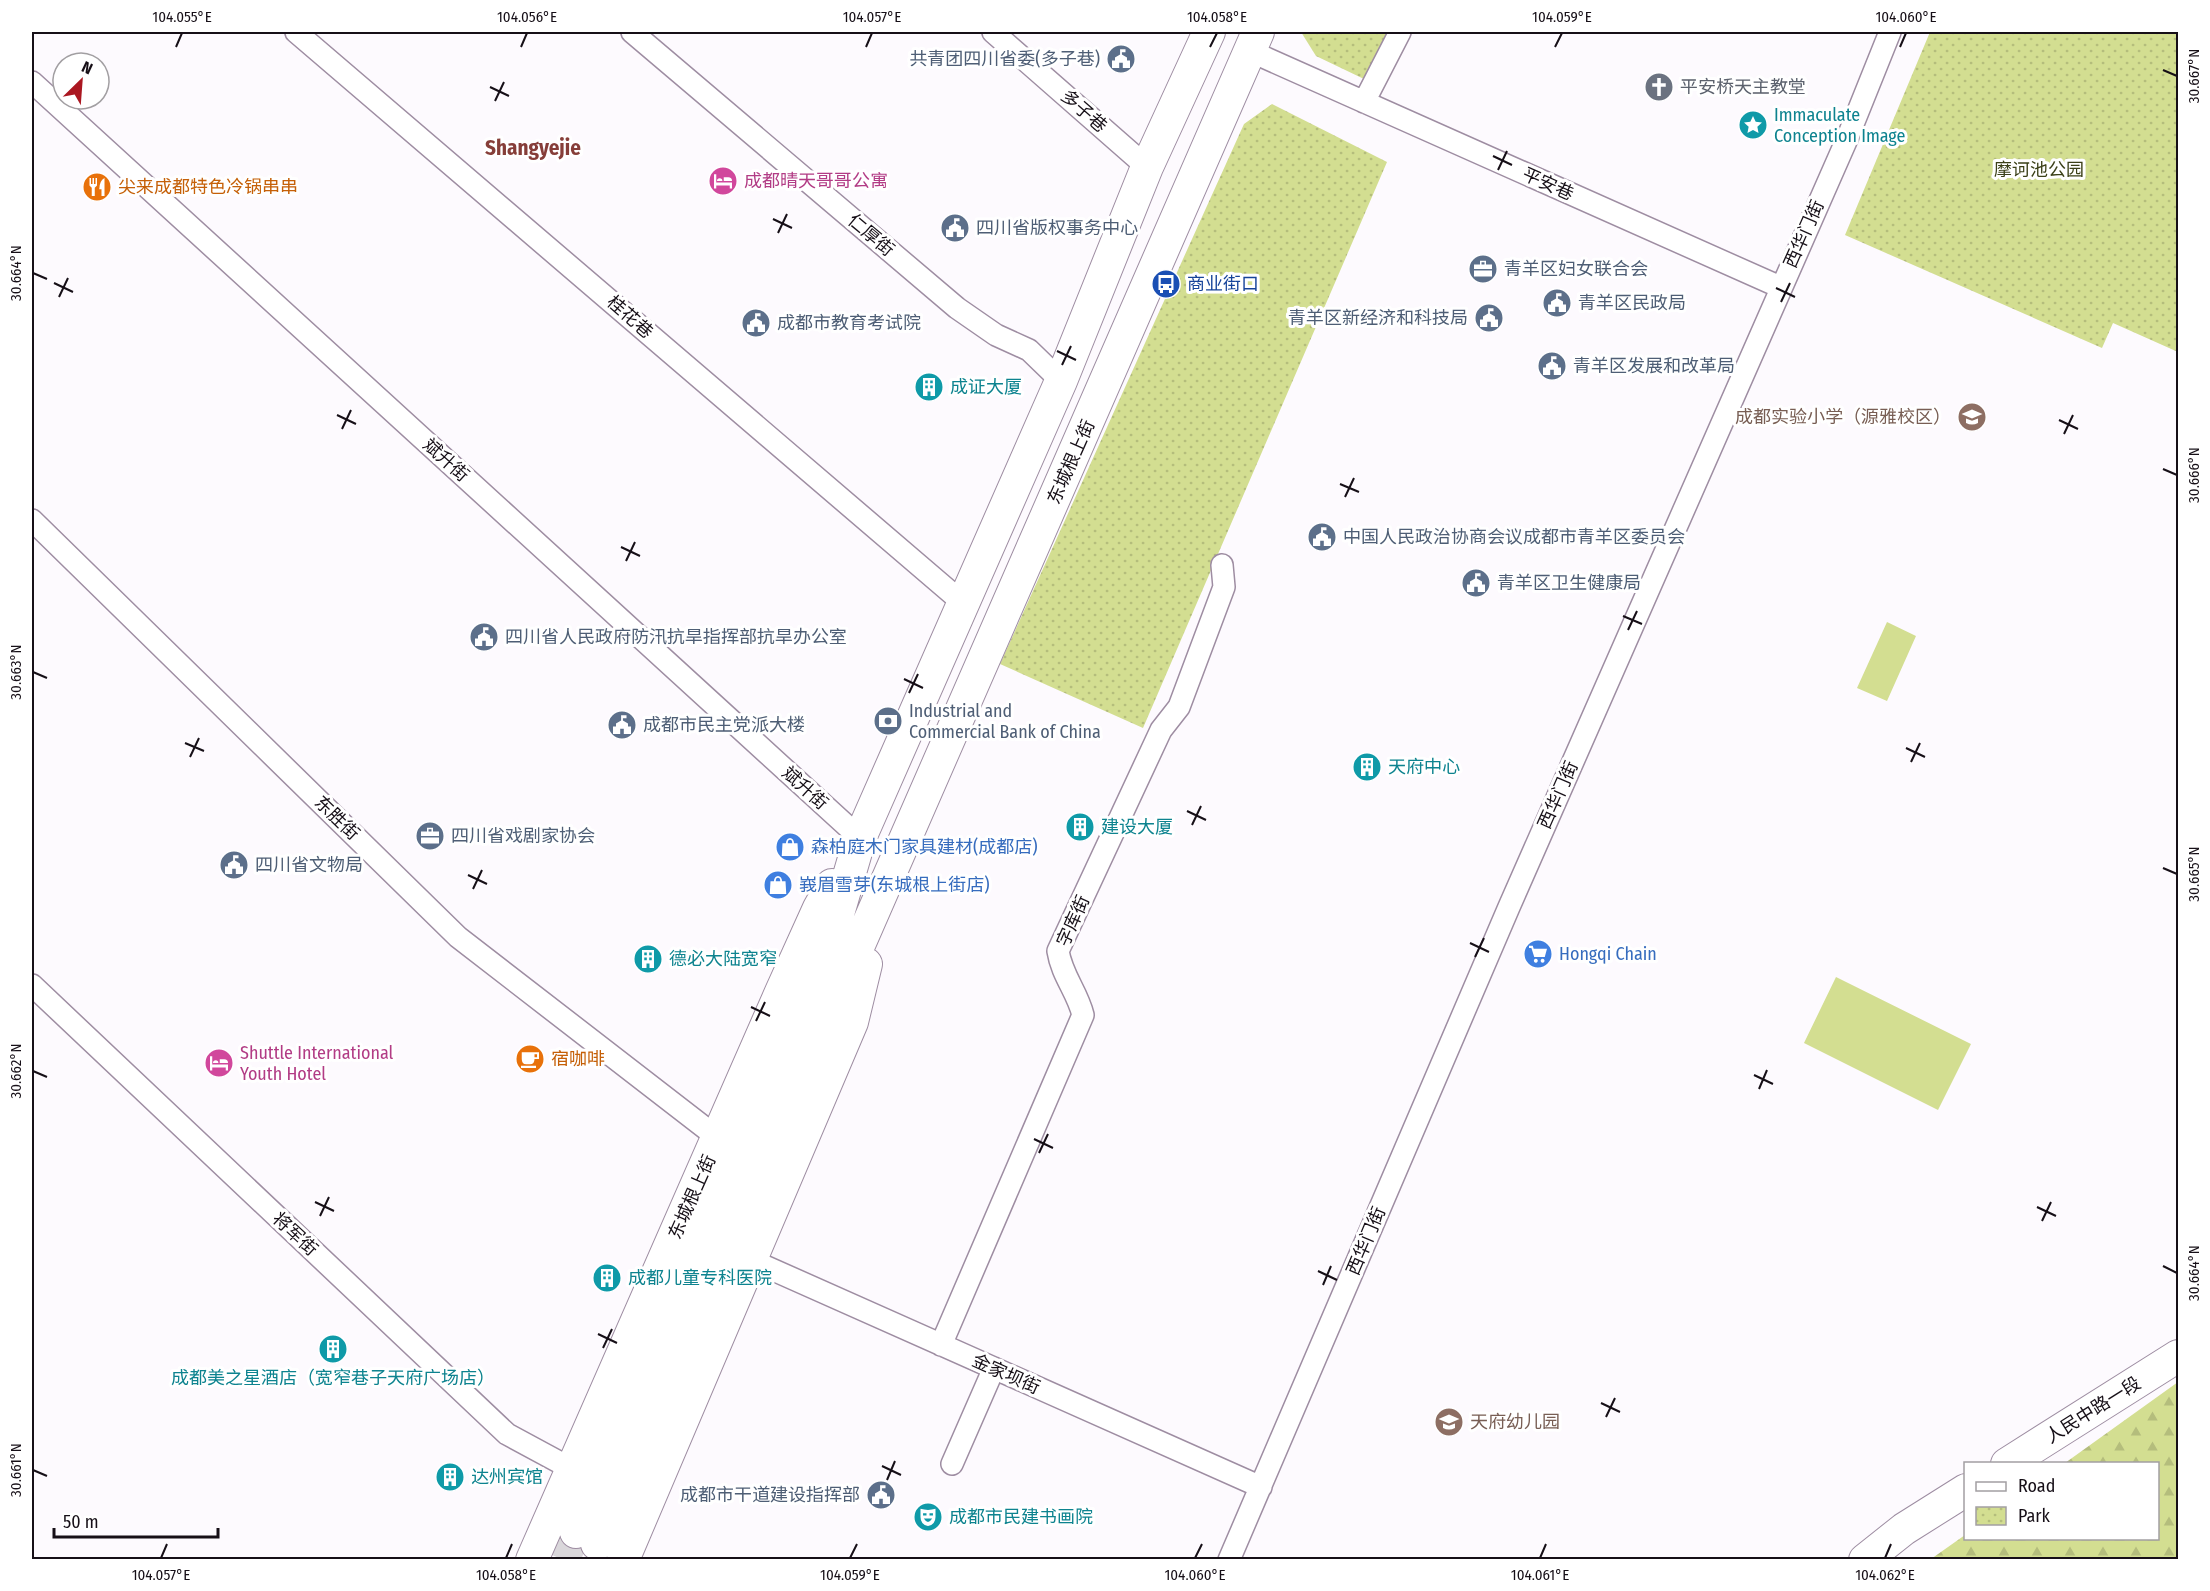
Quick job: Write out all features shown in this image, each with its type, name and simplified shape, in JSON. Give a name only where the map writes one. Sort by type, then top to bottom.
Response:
[{"type":"main road","name":"东城根上街","points":[[532,1560],[570,1468],[819,908],[860,838],[1061,381],[1147,167],[1209,32]]},
{"type":"main road","name":"东城根上街","points":[[598,1545],[821,1027],[883,893],[1254,41]]},
{"type":"main road","name":"东城根上街","points":[[598,1545],[833,932],[860,838]]},
{"type":"main road","name":"东城根上街","points":[[598,1545],[751,1260],[852,1022],[883,893]]},
{"type":"main road","name":"人民中路一段","points":[[2010,1462],[2178,1356]]},
{"type":"main road","points":[[1865,1560],[1904,1529],[1964,1491]]},
{"type":"street","name":"桂花巷","points":[[296,32],[963,603]]},
{"type":"street","name":"仁厚街","points":[[632,32],[957,308],[996,335],[1029,350],[1061,381]]},
{"type":"street","name":"多子巷","points":[[993,32],[1147,167]]},
{"type":"street","points":[[1364,102],[1401,32]]},
{"type":"street","name":"西华门街","points":[[1229,1560],[1509,907],[1847,139],[1890,32]]},
{"type":"street","name":"平安巷","points":[[1254,41],[1364,102],[1780,287]]},
{"type":"street","name":"斌升街","points":[[32,82],[860,838]]},
{"type":"street","name":"东胜街","points":[[32,520],[458,937],[718,1138]]},
{"type":"street","name":"字库街","points":[[941,1345],[1083,1015],[1078,994],[1070,986],[1061,969],[1058,951],[1161,730],[1179,707],[1224,587],[1222,565]]},
{"type":"street","name":"将军街","points":[[32,985],[507,1434],[570,1468]]},
{"type":"street","name":"金家坝街","points":[[751,1260],[1262,1487]]},
{"type":"street","points":[[952,1464],[994,1368]]},
{"type":"green space","points":[[1301,32],[1389,32],[1364,79],[1316,56]]},
{"type":"green space","name":"摩诃池公园","points":[[1930,32],[2178,32],[2178,352],[2113,323],[2102,348],[1845,235]]},
{"type":"green space","points":[[1272,104],[1387,162],[1143,728],[1000,664],[1244,124]]},
{"type":"green space","points":[[1887,622],[1916,636],[1887,701],[1857,688]]},
{"type":"green space","points":[[1836,977],[1971,1044],[1938,1110],[1804,1043]]},
{"type":"green space","points":[[2178,1382],[2178,1559],[1931,1559],[1964,1536],[1964,1540],[2159,1540],[2159,1462],[2066,1462]]},
{"type":"tunnel","points":[[563,1560],[576,1532]]},
{"type":"place","name":"共青团四川省委(多子巷)","points":[[1121,59]]},
{"type":"place","name":"平安桥天主教堂","points":[[1659,87]]},
{"type":"place","name":"Immaculate Conception Image","points":[[1753,125]]},
{"type":"place","name":"成都晴天哥哥公寓","points":[[723,181]]},
{"type":"place","name":"尖来成都特色冷锅串串","points":[[97,187]]},
{"type":"place","name":"四川省版权事务中心","points":[[955,228]]},
{"type":"place","name":"青羊区妇女联合会","points":[[1483,269]]},
{"type":"place","name":"商业街口","points":[[1166,284]]},
{"type":"place","name":"青羊区民政局","points":[[1557,303]]},
{"type":"place","name":"青羊区新经济和科技局","points":[[1489,318]]},
{"type":"place","name":"成都市教育考试院","points":[[756,323]]},
{"type":"place","name":"青羊区发展和改革局","points":[[1552,366]]},
{"type":"place","name":"成证大厦","points":[[929,387]]},
{"type":"place","name":"成都实验小学（源雅校区）","points":[[1972,417]]},
{"type":"place","name":"中国人民政治协商会议成都市青羊区委员会","points":[[1322,537]]},
{"type":"place","name":"青羊区卫生健康局","points":[[1476,583]]},
{"type":"place","name":"四川省人民政府防汛抗旱指挥部抗旱办公室","points":[[484,637]]},
{"type":"place","name":"Industrial and Commercial Bank of China","points":[[888,721]]},
{"type":"place","name":"成都市民主党派大楼","points":[[622,725]]},
{"type":"place","name":"天府中心","points":[[1367,767]]},
{"type":"place","name":"建设大厦","points":[[1080,827]]},
{"type":"place","name":"四川省戏剧家协会","points":[[430,836]]},
{"type":"place","name":"森柏庭木门家具建材(成都店)","points":[[790,847]]},
{"type":"place","name":"四川省文物局","points":[[234,865]]},
{"type":"place","name":"峩眉雪芽(东城根上街店)","points":[[778,885]]},
{"type":"place","name":"Hongqi Chain","points":[[1538,954]]},
{"type":"place","name":"德必大陆宽窄","points":[[648,959]]},
{"type":"place","name":"宿咖啡","points":[[530,1059]]},
{"type":"place","name":"Shuttle International Youth Hotel","points":[[219,1063]]},
{"type":"place","name":"成都儿童专科医院","points":[[607,1278]]},
{"type":"place","name":"成都美之星酒店（宽窄巷子天府广场店）","points":[[333,1349]]},
{"type":"place","name":"天府幼儿园","points":[[1449,1422]]},
{"type":"place","name":"达州宾馆","points":[[450,1477]]},
{"type":"place","name":"成都市干道建设指挥部","points":[[881,1495]]},
{"type":"place","name":"成都市民建书画院","points":[[928,1517]]},
{"type":"district","name":"Shangyejie","points":[[533,148]]}]
